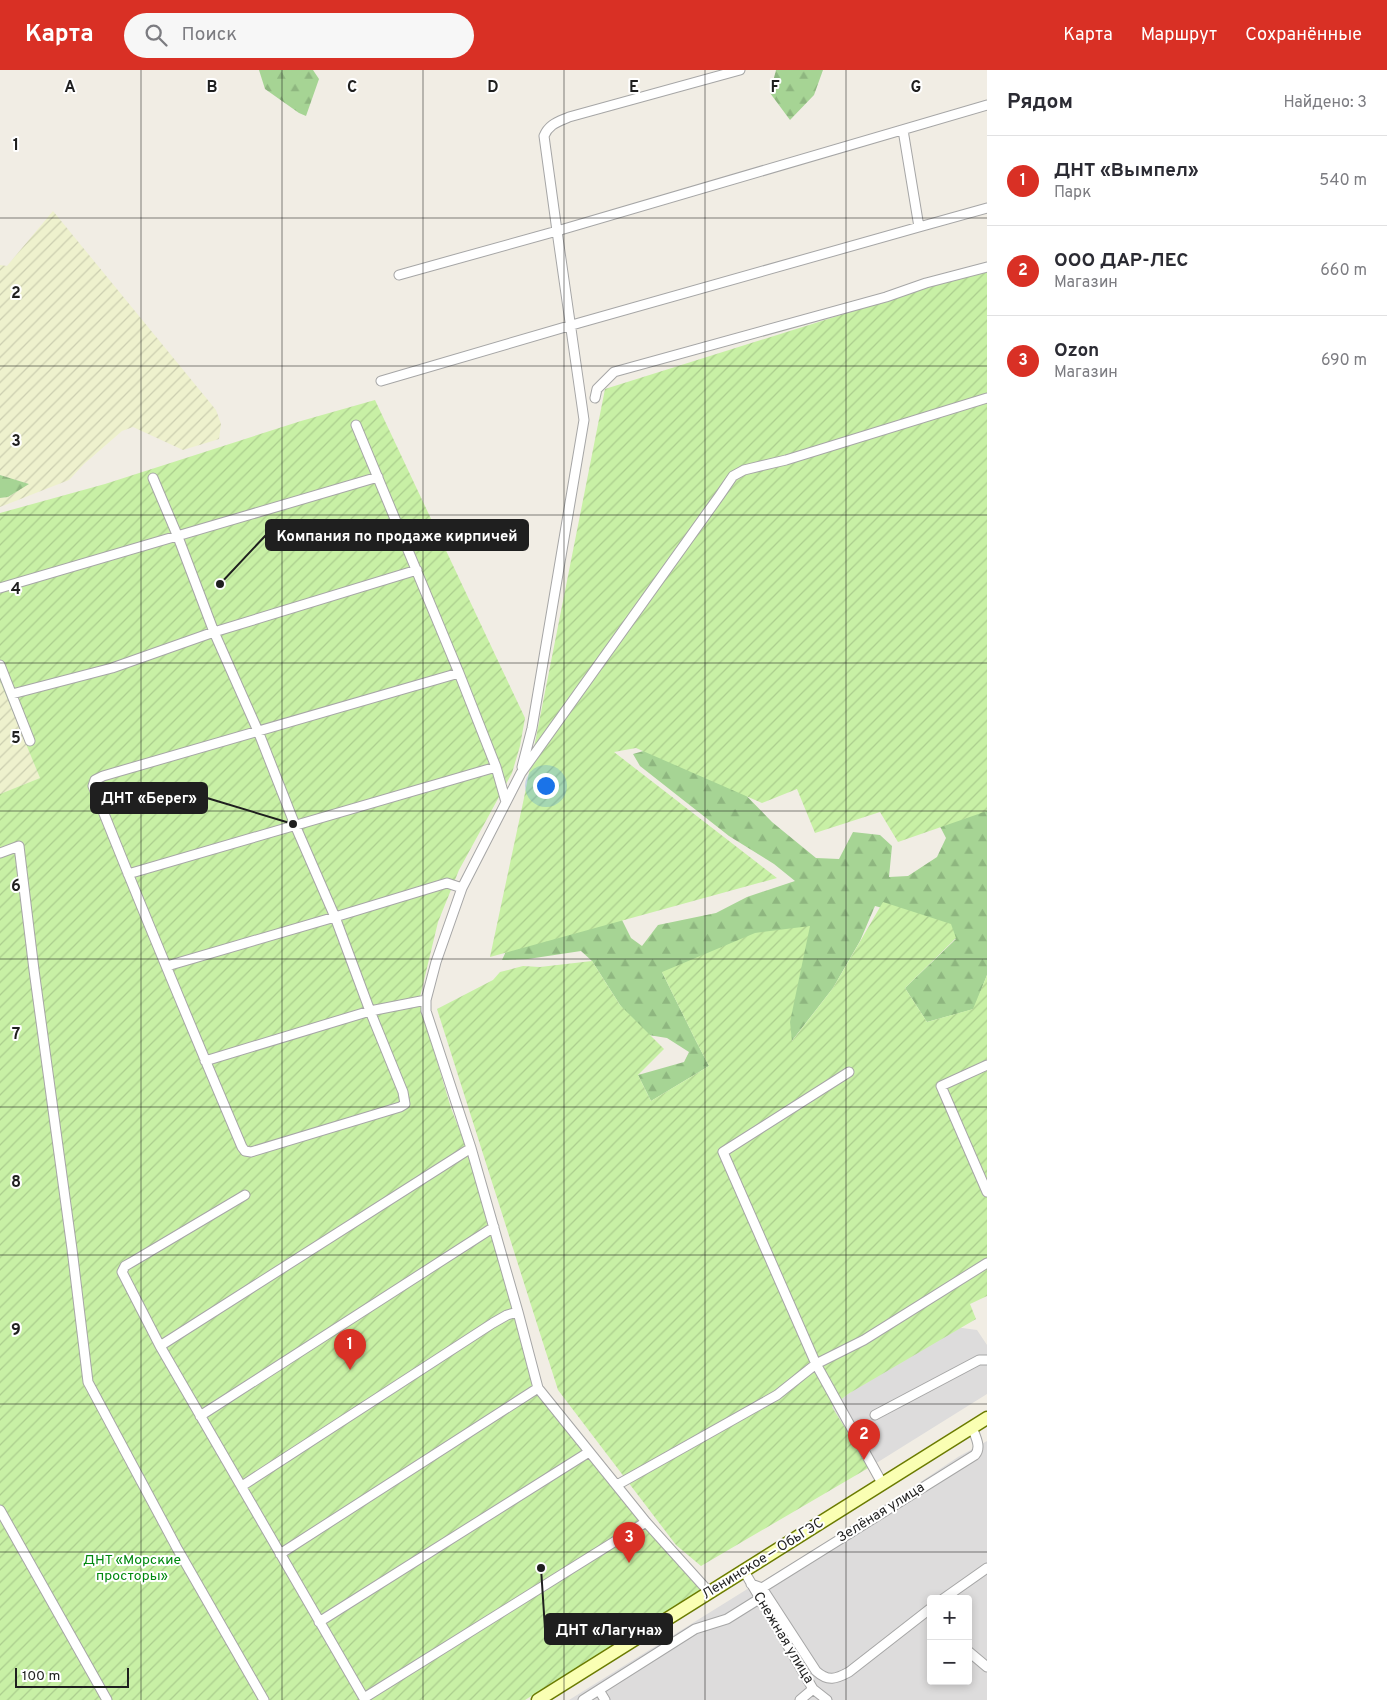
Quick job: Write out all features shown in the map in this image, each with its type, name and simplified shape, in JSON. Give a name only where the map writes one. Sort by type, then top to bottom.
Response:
[{"type":"main road","name":"Ленинское — ОбьГЭС","points":[[538,1700],[987,1418]]},
{"type":"street","points":[[521,773],[533,718],[584,420],[544,136],[553,124],[569,117],[740,70]]},
{"type":"street","points":[[399,275],[557,231],[987,105]]},
{"type":"street","points":[[903,130],[919,228]]},
{"type":"street","points":[[381,381],[571,325],[987,208]]},
{"type":"street","points":[[595,398],[597,389],[614,372],[886,297],[926,283],[987,267]]},
{"type":"street","points":[[710,1593],[646,1522],[538,1388],[471,1148],[426,1010],[426,1000],[436,962],[462,888],[521,773],[732,476],[744,470],[786,460],[987,398]]},
{"type":"street","points":[[356,425],[459,673],[496,767],[506,802]]},
{"type":"street","points":[[0,588],[378,477]]},
{"type":"street","points":[[153,478],[178,537],[214,632],[258,731],[295,825],[335,918],[403,1092],[405,1104],[251,1152],[245,1151],[205,1061],[128,874],[93,786],[95,780],[103,776],[258,731],[459,673]]},
{"type":"street","points":[[12,694],[112,668],[214,632],[417,570]]},
{"type":"street","points":[[0,665],[30,741]]},
{"type":"street","points":[[128,874],[496,767]]},
{"type":"street","points":[[0,853],[19,846],[88,1382],[174,1541],[264,1700]]},
{"type":"street","points":[[167,966],[335,918],[447,883],[462,888]]},
{"type":"street","points":[[205,1061],[370,1011],[426,1000]]},
{"type":"street","points":[[987,1065],[941,1086],[987,1192]]},
{"type":"street","points":[[849,1072],[723,1152],[816,1364],[882,1483]]},
{"type":"street","points":[[160,1346],[471,1148]]},
{"type":"street","points":[[245,1195],[125,1266],[122,1272],[160,1346],[364,1699],[646,1522]]},
{"type":"street","points":[[200,1416],[494,1226]]},
{"type":"street","points":[[617,1486],[777,1395],[816,1364],[864,1340],[987,1263]]},
{"type":"street","points":[[242,1486],[493,1322],[506,1315],[518,1312]]},
{"type":"street","points":[[875,1415],[979,1360],[987,1360]]},
{"type":"street","points":[[280,1554],[538,1388]]},
{"type":"street","name":"Зелёная улица","points":[[762,1588],[975,1455],[978,1452],[978,1446],[972,1427]]},
{"type":"street","points":[[319,1622],[589,1452]]},
{"type":"street","points":[[0,1510],[107,1700]]},
{"type":"street","points":[[949,1595],[987,1568]]},
{"type":"street","name":"Снежная улица","points":[[744,1571],[813,1689],[827,1700]]},
{"type":"street","points":[[751,1584],[762,1588],[816,1671],[823,1677],[840,1676],[927,1613]]},
{"type":"street","points":[[583,1700],[695,1629],[726,1619],[759,1599]]},
{"type":"street","points":[[972,1654],[987,1667]]},
{"type":"street","points":[[800,1700],[813,1689]]},
{"type":"street","points":[[599,1690],[604,1700]]},
{"type":"shaded area","points":[[955,1327],[977,1330],[987,1345],[987,1394],[870,1467],[832,1407],[848,1394]]},
{"type":"shaded area","points":[[987,1441],[987,1700],[569,1700],[749,1588],[763,1595],[766,1579],[865,1519],[958,1457]]},
{"type":"green space","points":[[259,70],[313,70],[319,79],[306,116],[265,89]]},
{"type":"green space","points":[[776,70],[823,70],[814,95],[790,120],[770,93]]},
{"type":"green space","points":[[53,211],[216,410],[221,424],[219,439],[183,450],[133,427],[122,431],[84,464],[69,480],[0,507],[0,498],[8,497],[28,484],[0,475],[0,265],[7,266]]},
{"type":"green space","points":[[987,269],[987,811],[898,842],[880,812],[815,833],[797,789],[762,803],[636,748],[614,752],[777,878],[490,957],[524,798],[605,389]]},
{"type":"green space","name":"ДНТ «Морские просторы»","points":[[375,400],[525,718],[520,746],[512,773],[459,870],[438,922],[419,1001],[451,1108],[465,1144],[538,1394],[702,1591],[525,1700],[0,1700],[0,794],[40,778],[0,681],[0,513],[105,484],[301,421]]},
{"type":"green space","points":[[0,475],[29,484],[8,497],[0,498]]},
{"type":"green space","points":[[0,681],[40,778],[0,794]]},
{"type":"green space","points":[[654,748],[730,779],[772,822],[816,858],[839,859],[853,832],[880,835],[892,846],[889,877],[908,876],[937,857],[946,838],[930,807],[987,793],[987,975],[974,1009],[927,1022],[905,988],[956,939],[905,914],[875,906],[860,941],[833,988],[791,1042],[662,972],[709,1066],[651,1101],[638,1075],[684,1062],[689,1052],[667,1038],[642,1034],[620,1005],[592,961],[581,951],[528,959],[502,960],[509,945],[617,910],[631,938],[642,946],[658,925],[716,913],[747,897],[795,881],[774,864],[729,836],[640,766],[633,754]]},
{"type":"green space","points":[[883,902],[951,924],[956,938],[905,988],[927,1022],[973,1009],[987,975],[987,1296],[970,1304],[976,1319],[848,1394],[832,1407],[870,1467],[701,1566],[676,1545],[558,1390],[437,1009],[493,980],[500,972],[523,966],[540,967],[592,961],[620,1005],[664,1049],[638,1075],[651,1101],[709,1066],[662,972],[755,933],[810,926],[790,1022],[792,1041],[833,988]]},
{"type":"place","name":"Компания по продаже кирпичей","points":[[220,584]]},
{"type":"place","name":"ДНТ «Берег»","points":[[293,824]]},
{"type":"place","name":"ДНТ «Вымпел»","points":[[350,1370]]},
{"type":"place","name":"ООО ДАР-ЛЕС","points":[[864,1460]]},
{"type":"place","name":"Ozon","points":[[629,1563]]},
{"type":"place","name":"ДНТ «Лагуна»","points":[[541,1568]]}]
